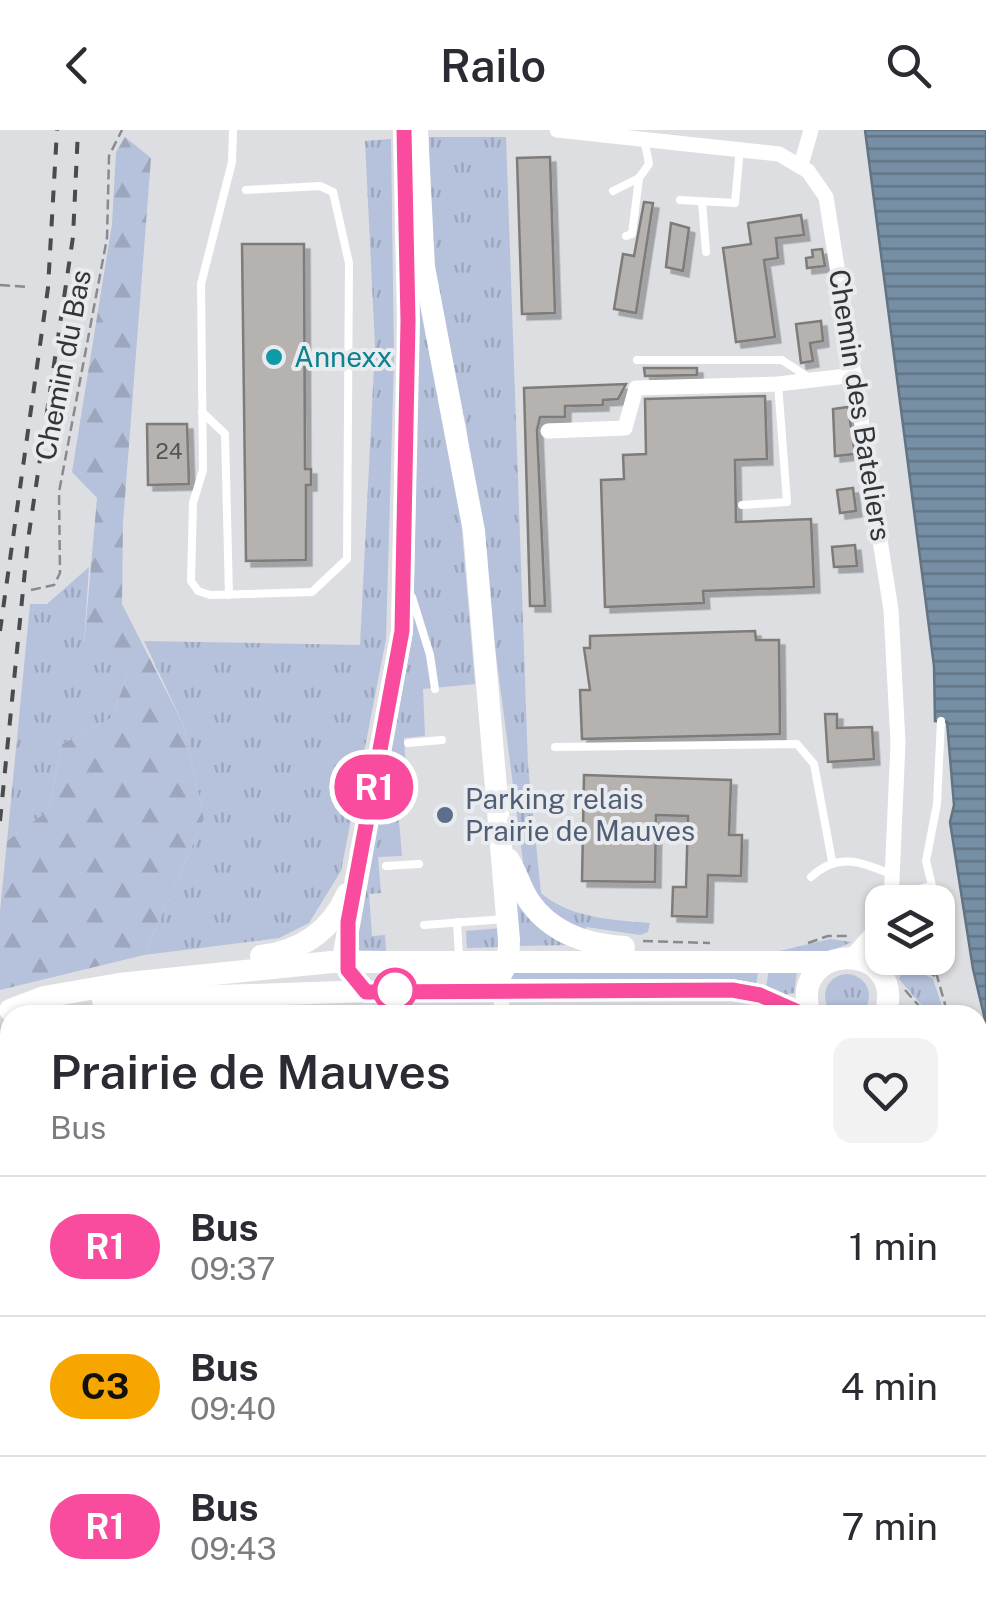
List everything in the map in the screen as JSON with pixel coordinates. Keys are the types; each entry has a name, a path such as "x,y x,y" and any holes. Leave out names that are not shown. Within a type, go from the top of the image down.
{"main road":[{"path":"380,997 412,983 487,982 500,978 508,961 504,852 474,531 424,267 411,155 404,130"},
{"path":"345,962 357,867 396,677 406,558 411,155 417,130"},
{"path":"504,852 528,900 550,922 584,943 654,949 670,959"},
{"path":"118,984 154,968 269,955 306,943 339,911 357,867"},
{"path":"808,1005 809,983 849,954"},
{"path":"22,1005 44,997 118,984 345,962 849,954 865,963"},
{"path":"345,962 380,997"},
{"path":"277,1004 292,965"},
{"path":"880,975 892,999"},
{"path":"51,1005 90,1000 277,1004 502,990 732,990 784,1005"}],"street":[{"path":"558,130 613,132 740,148 779,154 801,165 811,130"},
{"name":"Chemin des Bateliers","path":"801,165 826,197 891,610 898,744 894,885"},
{"path":"548,432 625,428 636,388 778,384 855,375"},
{"path":"849,954 865,938"},
{"path":"502,990 502,1005"}],"lane":[{"path":"233,130 232,162 201,284 203,470 193,503 191,581 198,591 210,596 312,592 347,559 349,263 340,239 338,203 333,192 320,186 246,190"},
{"path":"613,191 639,178 649,164 644,138"},
{"path":"680,200 731,205 737,200 740,148"},
{"path":"626,236 632,234 639,178"},
{"path":"702,202 706,252"},
{"path":"637,360 782,360 815,381"},
{"path":"742,505 787,502 778,384"},
{"path":"202,412 225,434 229,595"},
{"path":"406,558 435,689"},
{"path":"930,885 926,860 937,804 941,721"},
{"path":"408,743 442,740"},
{"path":"555,746 797,744 814,764 832,861"},
{"path":"810,876 832,861 849,860 895,876"},
{"path":"386,866 419,864"},
{"path":"424,924 508,918"},
{"path":"457,922 459,961"}],"path":[{"name":"Chemin du Bas","path":"31,590 54,585 60,573 59,492 100,287 107,238 108,156 122,130"},
{"path":"0,284 29,288"},
{"path":"801,945 841,934 849,954"},
{"path":"634,940 718,943"},
{"path":"936,976 945,1005"},
{"path":"380,997 437,1005"}],"green space":[{"path":"125,137 151,158 123,523 122,604 183,724 204,819 144,955 0,990 0,911 7,841 49,810 62,744 111,718 129,672 84,644 97,498 72,472 112,224 116,152"},
{"path":"429,137 506,137 528,765 541,893 578,913 650,923 648,932 640,935 586,927 583,933 547,911 524,869 466,426 428,240"},
{"path":"391,139 394,359 386,639 341,871 309,923 279,938 144,955 204,819 183,724 144,641 360,645 375,347 365,141"},
{"path":"420,294 458,485 475,684 423,689 425,736 404,738 406,772 395,775 402,856 378,857 381,893 369,894 372,936 385,935 386,951 353,950 409,651"},
{"path":"89,567 84,643 129,672 111,718 62,744 49,810 7,841 30,604 47,604"},
{"path":"515,889 576,945 517,946"},
{"path":"502,928 502,947 467,948 466,931"},
{"path":"830,939 852,942 831,951 771,953"},
{"path":"759,966 756,986 502,984 514,968"},
{"path":"769,967 797,972 794,993 783,995 766,989"},
{"path":"838,975 856,975 868,987 868,1005 826,1005 826,987"},
{"path":"901,975 925,975 933,979 942,1005 921,1005 899,979"}],"shaded area":[{"path":"865,130 986,130 986,1005 982,1005 973,969 950,822 954,805 947,722 935,721 934,666"}],"building":[{"path":"550,157 555,313 522,314 517,158"},
{"path":"644,202 653,203 636,313 614,309 623,254 634,256"},
{"path":"801,215 804,235 776,238 778,258 764,260 775,337 736,342 723,248 751,244 748,223"},
{"path":"671,223 689,228 683,271 666,267"},
{"name":"Annexx","path":"242,244 304,244 305,469 311,469 311,485 306,485 306,560 246,561"},
{"path":"822,249 825,266 807,268 806,258 813,257 812,250"},
{"path":"821,321 823,341 810,343 813,361 801,363 796,324"},
{"path":"644,368 697,368 697,375 645,376"},
{"path":"626,384 618,399 603,400 603,405 565,406 565,417 540,417 537,430 545,606 530,606 524,388"},
{"path":"765,396 767,459 735,460 736,522 811,519 814,587 703,591 704,603 605,607 601,480 624,479 623,455 646,454 645,399"},
{"path":"848,407 855,454 835,456 833,409"},
{"path":"147,424 187,424 189,484 148,485"},
{"path":"853,488 856,511 840,513 837,490"},
{"path":"855,545 857,566 834,567 832,547"},
{"path":"755,631 756,640 779,640 780,734 582,739 580,690 590,690 584,648 590,648 590,636"},
{"path":"825,714 837,714 837,728 872,727 874,759 828,762"},
{"path":"584,775 731,780 729,835 742,835 741,876 708,875 707,917 672,916 673,887 686,887 688,816 656,815 655,882 582,881"}],"railway":[{"path":"0,631 48,288 57,130"},
{"path":"0,821 28,540 73,237 78,130"}],"bus line":[{"name":"R1","path":"404,130 408,321 402,631 348,922 344,953 348,970 366,992 583,987 732,990 786,1005"}],"place":[{"name":"Annexx","path":"274,357"},
{"name":"Parking relais Prairie de Mauves","path":"445,815"}]}
